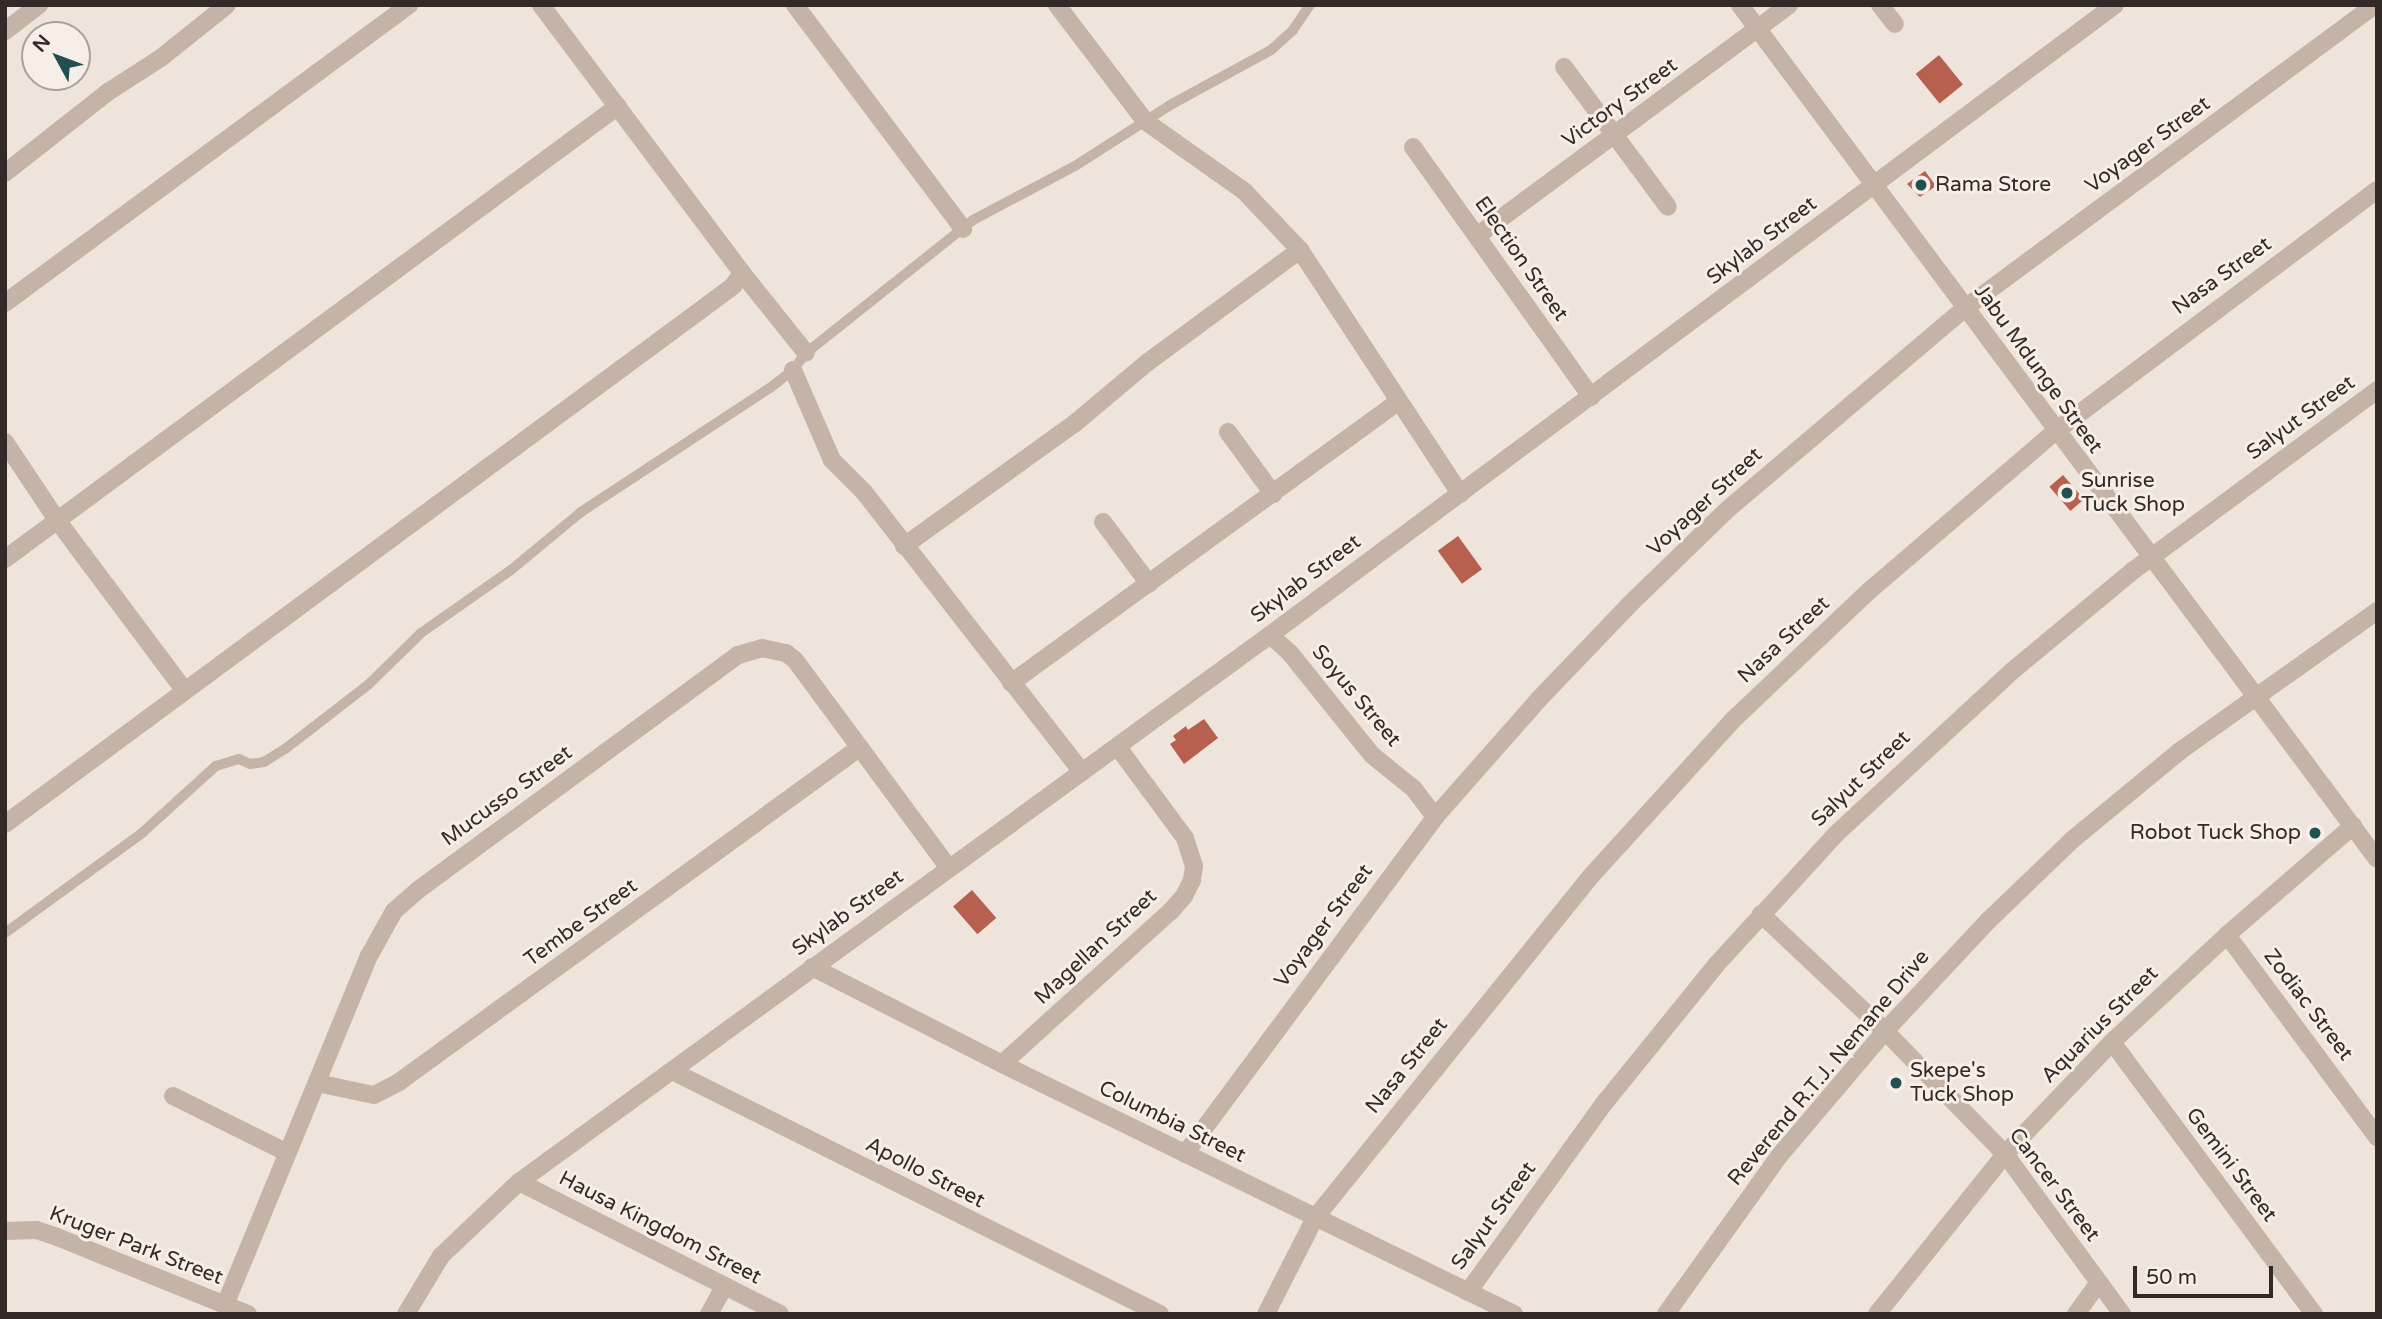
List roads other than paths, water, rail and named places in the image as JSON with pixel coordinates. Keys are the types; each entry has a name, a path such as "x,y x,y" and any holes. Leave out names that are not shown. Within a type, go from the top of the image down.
{"street":[{"path":"5,31 39,5"},
{"path":"5,173 108,92 162,57 227,5"},
{"path":"5,303 409,5"},
{"path":"541,5 742,273 806,353"},
{"path":"795,5 963,229"},
{"path":"1057,5 1145,121 1244,191 1300,250 1460,494"},
{"name":"Jabu Mdunge Street","path":"1740,5 2377,859"},
{"name":"Victory Street","path":"1477,236 1788,5"},
{"path":"1880,5 1895,24"},
{"name":"Skylab Street","path":"406,1314 441,1256 519,1182 947,867 1270,635 2115,5"},
{"name":"Voyager Street","path":"1185,1154 1435,817 1572,664 1699,538 1845,408 1965,308 2375,5"},
{"path":"1564,67 1668,207"},
{"path":"5,559 618,106"},
{"name":"Election Street","path":"1413,147 1591,397"},
{"name":"Nasa Street","path":"1266,1314 1315,1218 1591,876 1726,727 1869,591 2056,431 2377,190"},
{"path":"904,546 1074,425 1149,362 1300,250"},
{"path":"5,824 733,286 742,273"},
{"path":"793,370 832,460 864,492 1082,772"},
{"name":"Salyut Street","path":"1468,1292 1606,1101 1716,964 1836,834 1936,738 2021,663 2151,557 2377,390"},
{"path":"1012,683 1398,402"},
{"path":"1228,432 1273,494"},
{"path":"5,442 57,520 184,690"},
{"path":"1103,522 1149,584"},
{"name":"Reverend R.T.J. Nemane Drive","path":"1666,1314 1780,1155 1885,1031 1989,920 2072,840 2180,751 2377,611"},
{"name":"Soyus Street","path":"1270,635 1290,653 1372,755 1414,789 1435,817"},
{"name":"Mucusso Street","path":"225,1305 369,956 387,922 403,901 738,655 762,648 786,653 795,660 947,867"},
{"name":"Magellan Street","path":"1002,1064 1171,911 1192,880 1194,866 1185,838 1117,746"},
{"name":"Tembe Street","path":"317,1083 374,1095 399,1082 859,748"},
{"name":"Aquarius Street","path":"1877,1314 2005,1154 2112,1042 2227,935 2353,826"},
{"name":"Cancer Street","path":"1761,914 1885,1031 2005,1154 2122,1314"},
{"name":"Zodiac Street","path":"2227,935 2377,1137"},
{"name":"Columbia Street","path":"812,967 1002,1064 1514,1314"},
{"name":"Gemini Street","path":"2112,1042 2314,1314"},
{"name":"Apollo Street","path":"671,1071 1160,1314"},
{"path":"173,1096 286,1152"},
{"name":"Hausa Kingdom Street","path":"519,1182 780,1314"},
{"name":"Kruger Park Street","path":"5,1231 36,1230 57,1237 248,1314"},
{"path":"2076,1314 2099,1282"},
{"path":"709,1314 724,1287"}],"lane":[{"path":"5,933 142,833 216,766 239,759 250,764 264,762 285,749 369,684 421,633 503,576 570,520 649,464 717,424 793,370 806,353 990,209 1075,166 1145,121 1271,50 1293,30 1310,5"}],"place":[{"name":"Rama Store","path":"1921,185"},
{"name":"Sunrise Tuck Shop","path":"2067,493"},
{"name":"Robot Tuck Shop","path":"2315,833"},
{"name":"Skepe's Tuck Shop","path":"1896,1083"}]}
